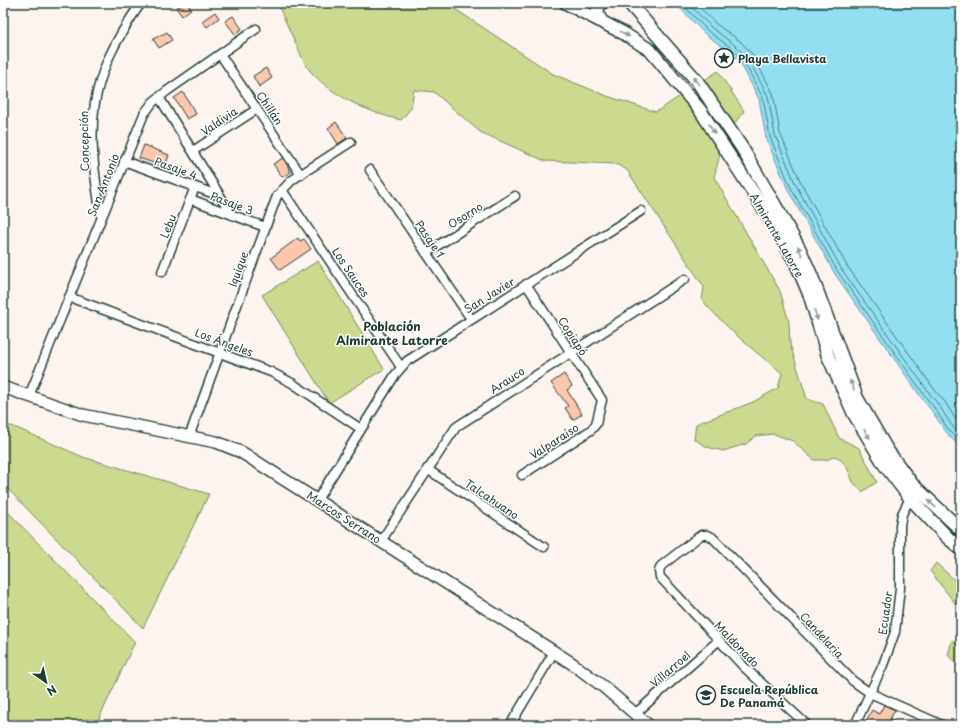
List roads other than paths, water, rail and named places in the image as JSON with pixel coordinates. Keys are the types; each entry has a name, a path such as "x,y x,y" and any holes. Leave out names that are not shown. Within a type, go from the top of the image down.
{"main road":[{"path":"601,3 598,6 597,12 601,21"},
{"name":"Almirante Latorre","path":"629,3 697,81 742,148 800,250 812,277 857,398 887,450 912,484 961,530"},
{"name":"Almirante Latorre","path":"573,4 636,40 650,50 704,116 796,263 810,296 828,356 844,396 884,464 910,498 948,538 961,549"}],"street":[{"name":"Concepción","path":"101,217 95,173 92,131 95,95 102,72 114,46 142,3"},
{"name":"San Antonio","path":"29,396 144,114 159,97 256,29"},
{"name":"Chillán","path":"220,54 301,174"},
{"path":"159,97 232,215"},
{"name":"Valdivia","path":"192,151 257,109"},
{"name":"Iquique","path":"189,437 274,203 282,190 301,174 351,142"},
{"name":"Pasaje 4","path":"124,162 220,196"},
{"name":"Pasaje 1","path":"370,170 471,319"},
{"name":"Lebu","path":"162,272 195,187"},
{"name":"Los Sauces","path":"282,190 401,368"},
{"name":"Osorno","path":"426,253 515,196"},
{"name":"Pasaje 3","path":"190,199 265,227"},
{"name":"San Javier","path":"317,500 401,368 414,356 641,211"},
{"name":"Arauco","path":"381,541 456,427 684,279"},
{"name":"Copiapó","path":"526,284 602,400"},
{"name":"Los Ángeles","path":"69,297 278,375 362,429"},
{"name":"Marcos Serrano","path":"3,387 82,415 225,445 241,452 589,675 636,713 648,725"},
{"name":"Valparaíso","path":"522,475 591,430 596,424 602,400"},
{"name":"Talcahuano","path":"428,469 544,547"},
{"name":"Ecuador","path":"855,725 883,665 895,632 900,588 900,525 902,514 910,498"},
{"name":"Candelaria","path":"705,534 712,537 844,674 870,693 942,725"},
{"name":"Maldonado","path":"705,534 664,563 659,571 662,580 718,641 771,693 807,725"},
{"name":"Villarroel","path":"636,713 718,641"},
{"path":"510,725 554,652"}],"water":[{"path":"675,3 961,3 961,446 946,432 835,274 788,190 766,138 759,99 740,62 730,52 706,35"}],"place":[{"name":"Playa Bellavista","path":"724,58"},
{"name":"Escuela República De Panamá","path":"706,695"}],"district":[{"name":"Población Almirante Latorre","path":"392,333"}]}
